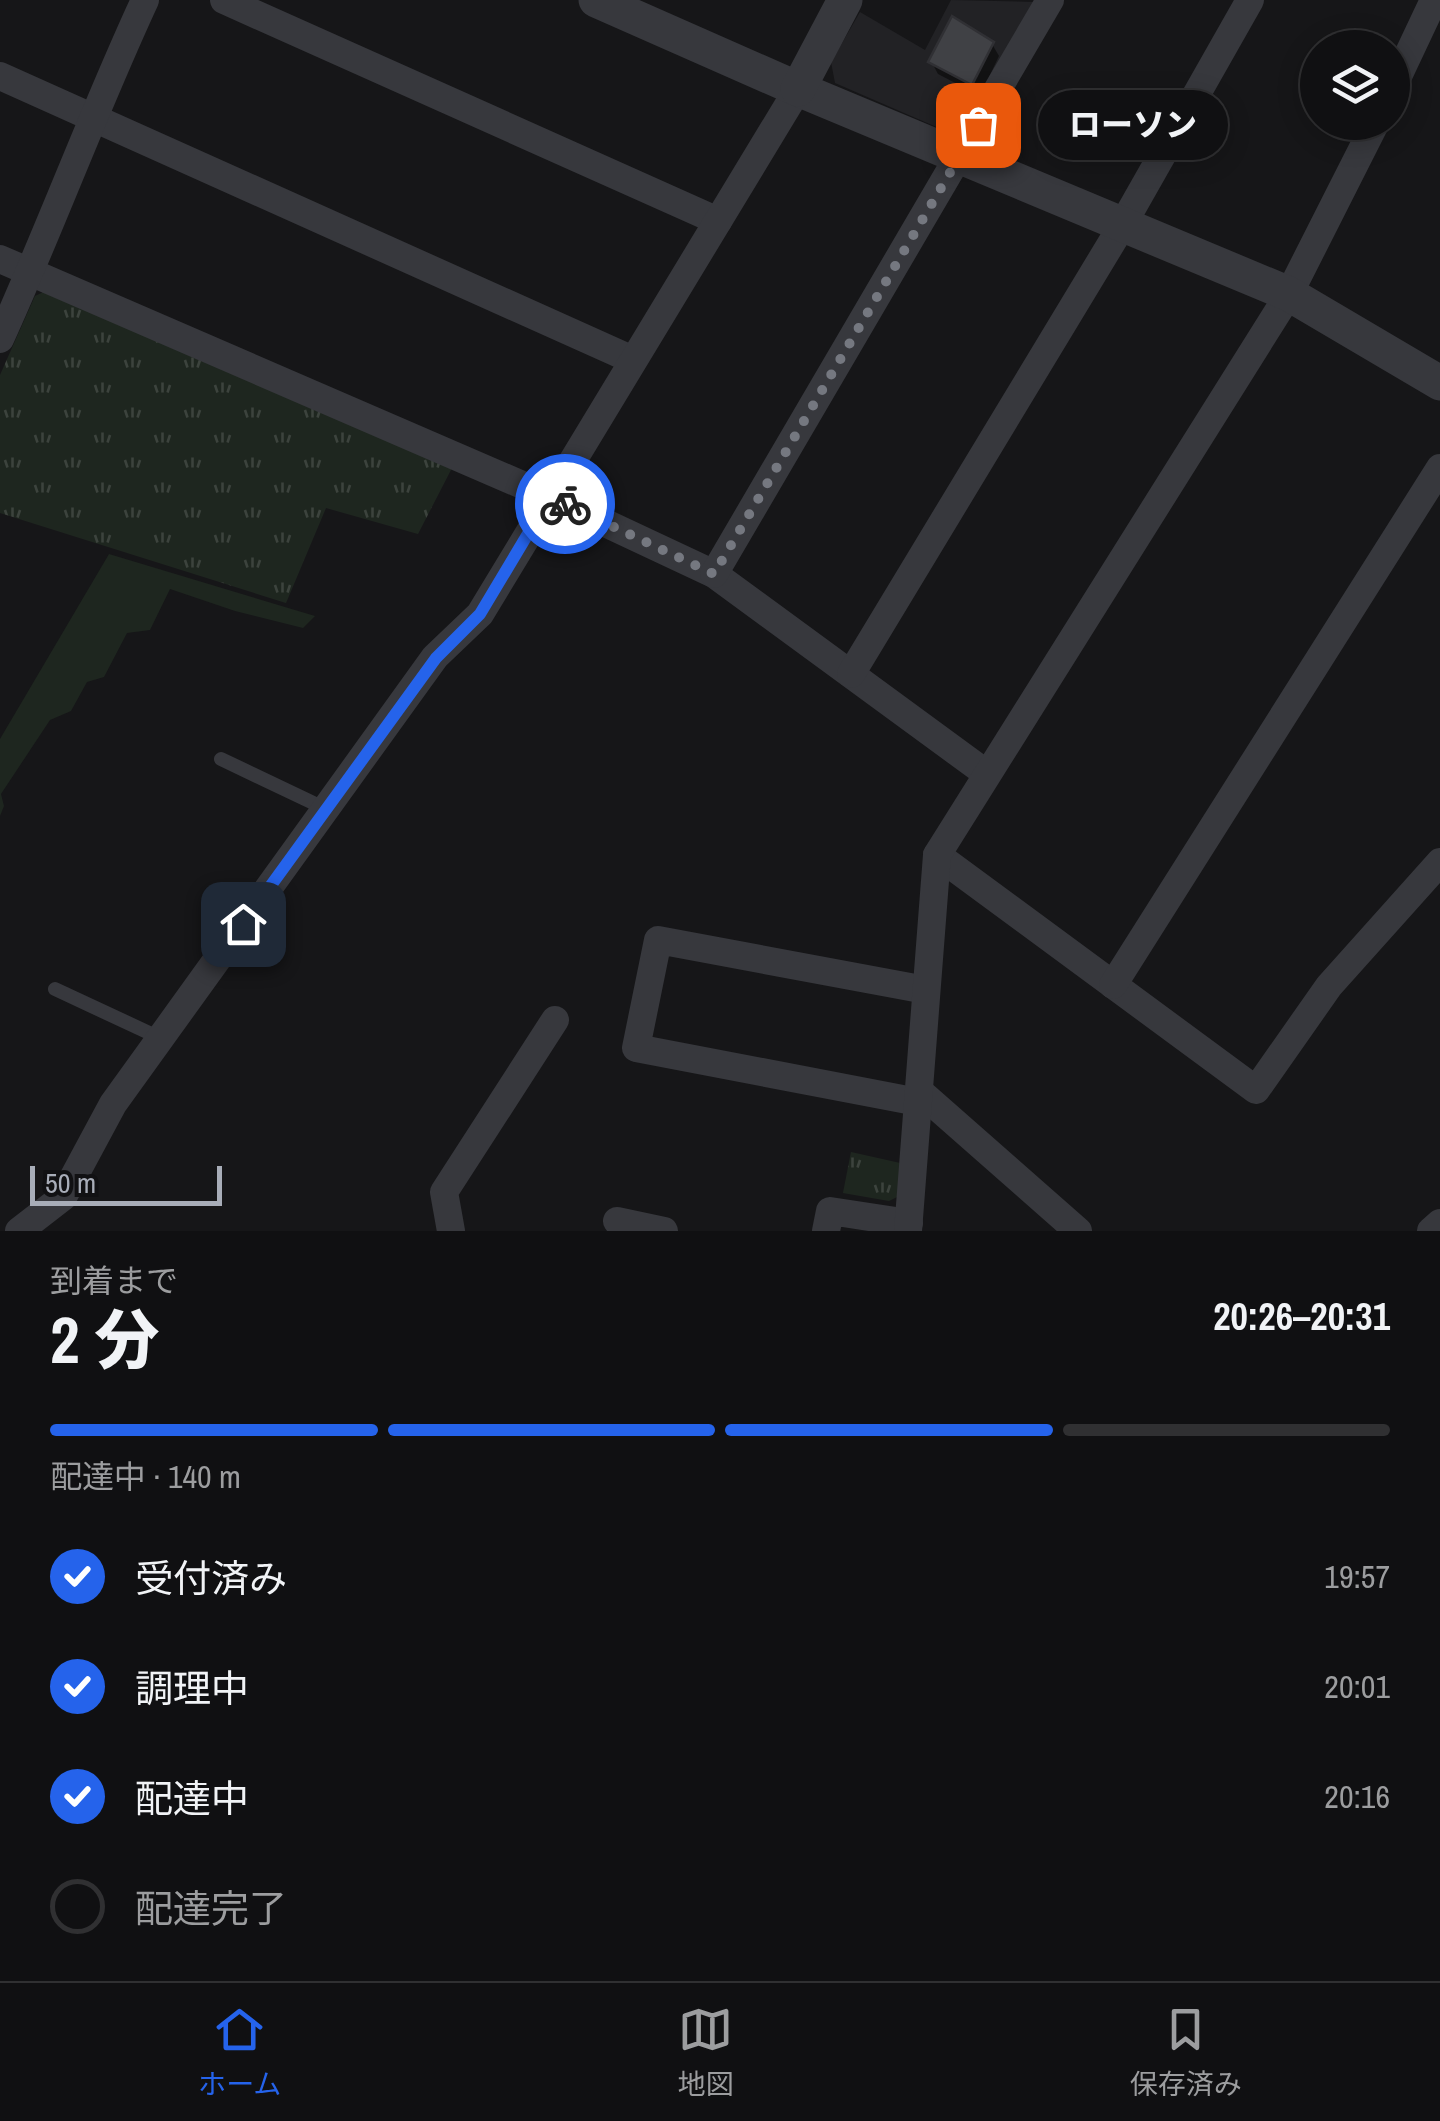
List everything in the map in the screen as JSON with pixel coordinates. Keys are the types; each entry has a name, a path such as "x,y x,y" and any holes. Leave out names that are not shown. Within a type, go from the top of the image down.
{"street":[{"path":"0,338 91,117 145,0"},
{"path":"224,0 718,221"},
{"path":"596,0 798,89 1289,294 1440,383"},
{"path":"16,1229 63,1197 113,1104 160,1038 436,658 480,614 798,89 845,0"},
{"path":"714,574 1050,0"},
{"path":"851,674 1123,224 1250,0"},
{"path":"1410,67 1430,41 1434,0"},
{"path":"0,76 634,360"},
{"path":"826,1231 830,1211 908,1227 937,855 1289,294 1367,140"},
{"path":"0,259 550,497 714,574 987,774"},
{"path":"1114,985 1440,468"},
{"path":"937,855 1256,1090 1329,986 1440,862"},
{"path":"926,990 658,940 636,1048 918,1096 1078,1231"},
{"path":"451,1231 444,1192 555,1020"},
{"path":"617,1222 664,1231"},
{"path":"1432,1231 1440,1223"}],"lane":[{"path":"221,760 326,808"},
{"path":"55,989 160,1038"}],"shaded area":[{"path":"951,0 1035,2 966,125 948,132 835,83 831,62 860,12 925,50"}],"green space":[{"path":"50,289 453,466 418,534 326,508 286,603 0,513 0,375 35,296"},
{"path":"109,554 315,616 303,628 170,589 150,630 127,633 104,677 87,682 71,711 50,720 1,794 4,806 0,816 0,739"},
{"path":"851,1152 909,1165 907,1192 889,1201 843,1193"}],"building":[{"path":"952,16 994,42 972,85 928,62"}],"way so far":[{"path":"565,504 714,574 978,125"}],"place":[{"name":"ローソン","path":"978,125"}],"route":[{"path":"243,924 436,658 480,614 550,497 565,504"}]}
